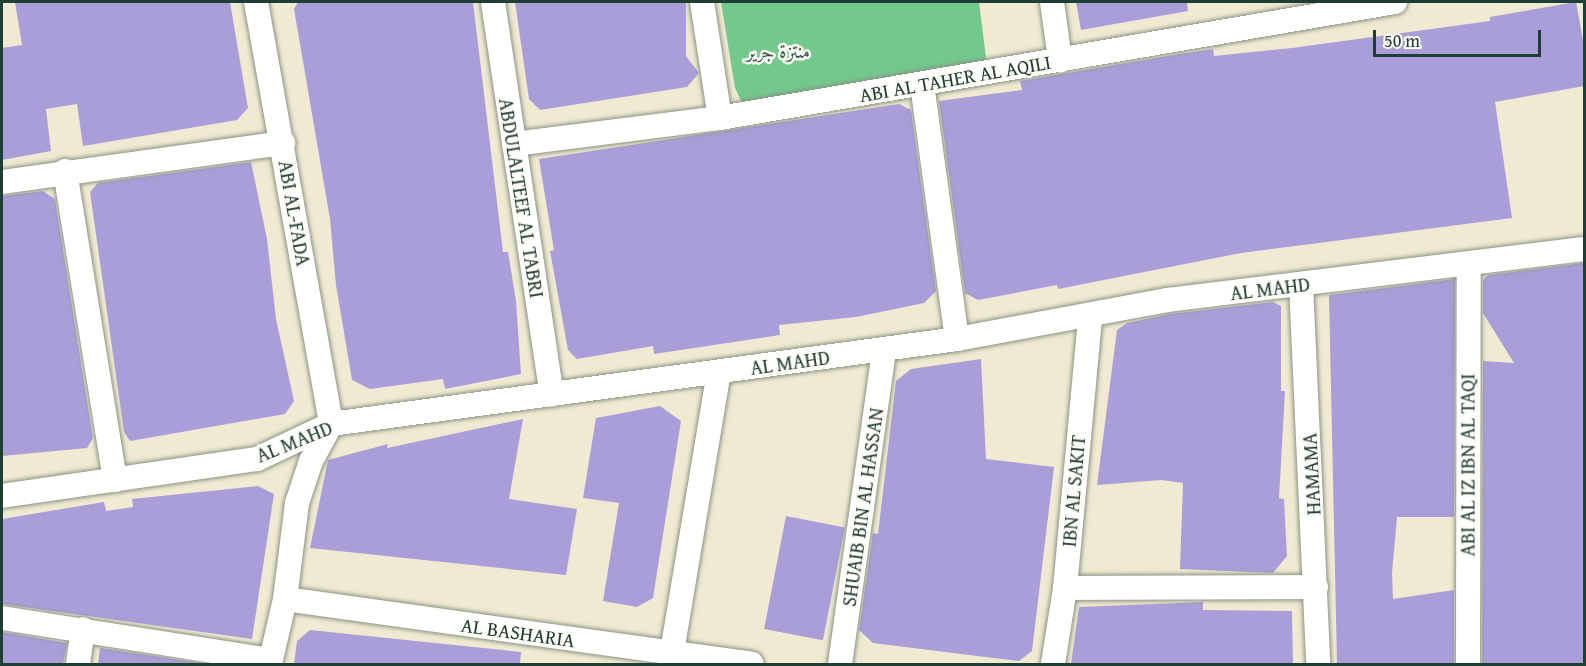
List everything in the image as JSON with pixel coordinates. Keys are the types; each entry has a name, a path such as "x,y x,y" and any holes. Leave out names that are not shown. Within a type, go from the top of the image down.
{"street":[{"name":"ABI AL-FADA","path":"256,2 283,143 331,424"},
{"name":"ABDULALTEEF AL TABRI","path":"493,2 552,394"},
{"path":"702,2 720,118"},
{"path":"1052,2 1060,60"},
{"name":"ABI AL TAHER AL AQILI","path":"514,144 720,118 1060,60 1278,11 1395,2"},
{"path":"922,84 957,339"},
{"path":"2,182 65,171 283,143"},
{"path":"65,171 115,480"},
{"name":"AL MAHD","path":"2,496 257,459 331,424 884,350 1090,318 1168,300 1469,265 1584,249"},
{"name":"ABI AL IZ IBN AL TAQI","path":"1468,664 1469,265"},
{"name":"HAMAMA","path":"1301,284 1318,664"},
{"name":"IBN AL SAKIT","path":"1053,664 1065,588 1090,318"},
{"name":"SHUAIB BIN AL HASSAN","path":"840,664 884,350"},
{"path":"671,659 719,372"},
{"path":"2,618 83,629 271,662 285,599 297,503 311,461 331,424"},
{"path":"1065,588 1316,587"},
{"name":"AL BASHARIA","path":"285,599 671,659 750,664"},
{"path":"78,664 83,629"}],"green space":[{"name":"منتزة جرير","path":"721,2 979,2 987,66 743,105 735,88"}],"building":[{"path":"15,2 230,2 248,108 237,120 83,146 77,104 46,109 51,151 2,160 2,48 22,45"},
{"path":"298,2 473,2 503,252 508,252 516,301 521,374 445,389 443,379 370,389 352,380 336,285 330,219 294,9"},
{"path":"515,2 686,2 686,56 699,73 687,87 540,110 529,99"},
{"path":"1076,2 1187,2 1188,11 1081,30"},
{"path":"1576,2 1584,46 1584,86 1495,102 1512,218 1241,253 1058,289 1057,285 978,300 965,293 939,101 1022,90 1020,81 1173,55 1213,49 1214,56 1292,48 1490,21 1490,17"},
{"path":"899,104 911,110 936,291 924,303 856,317 779,325 780,335 654,354 653,346 577,359 568,350 550,251 554,250 539,159"},
{"path":"251,162 267,239 276,319 294,401 285,414 130,441 124,432 90,192 98,183"},
{"path":"43,191 55,199 93,438 87,448 2,456 2,196"},
{"path":"1584,263 1584,664 1482,664 1483,361 1514,363 1483,313 1483,280 1488,275"},
{"path":"1455,279 1454,517 1397,517 1392,573 1393,599 1454,590 1454,664 1337,664 1329,295"},
{"path":"1273,302 1281,306 1281,391 1285,391 1279,498 1284,499 1287,556 1273,573 1180,569 1183,483 1162,480 1097,485 1117,330 1127,323 1170,314"},
{"path":"981,359 986,459 1054,467 1032,651 1019,661 873,643 859,630 873,533 878,534 896,381 911,369"},
{"path":"660,406 681,421 653,598 637,607 603,601 619,503 583,498 596,418"},
{"path":"523,419 509,499 577,509 566,575 310,548 328,460 388,444 387,448"},
{"path":"258,486 274,494 252,639 2,604 2,519 104,502 106,511 133,507 132,499"},
{"path":"786,516 845,527 823,640 764,629"},
{"path":"1203,602 1203,610 1292,611 1293,664 1071,664 1079,607"},
{"path":"310,630 521,652 520,664 294,664 297,641"},
{"path":"2,632 67,643 63,664 2,664"},
{"path":"100,648 207,664 98,664"}]}
